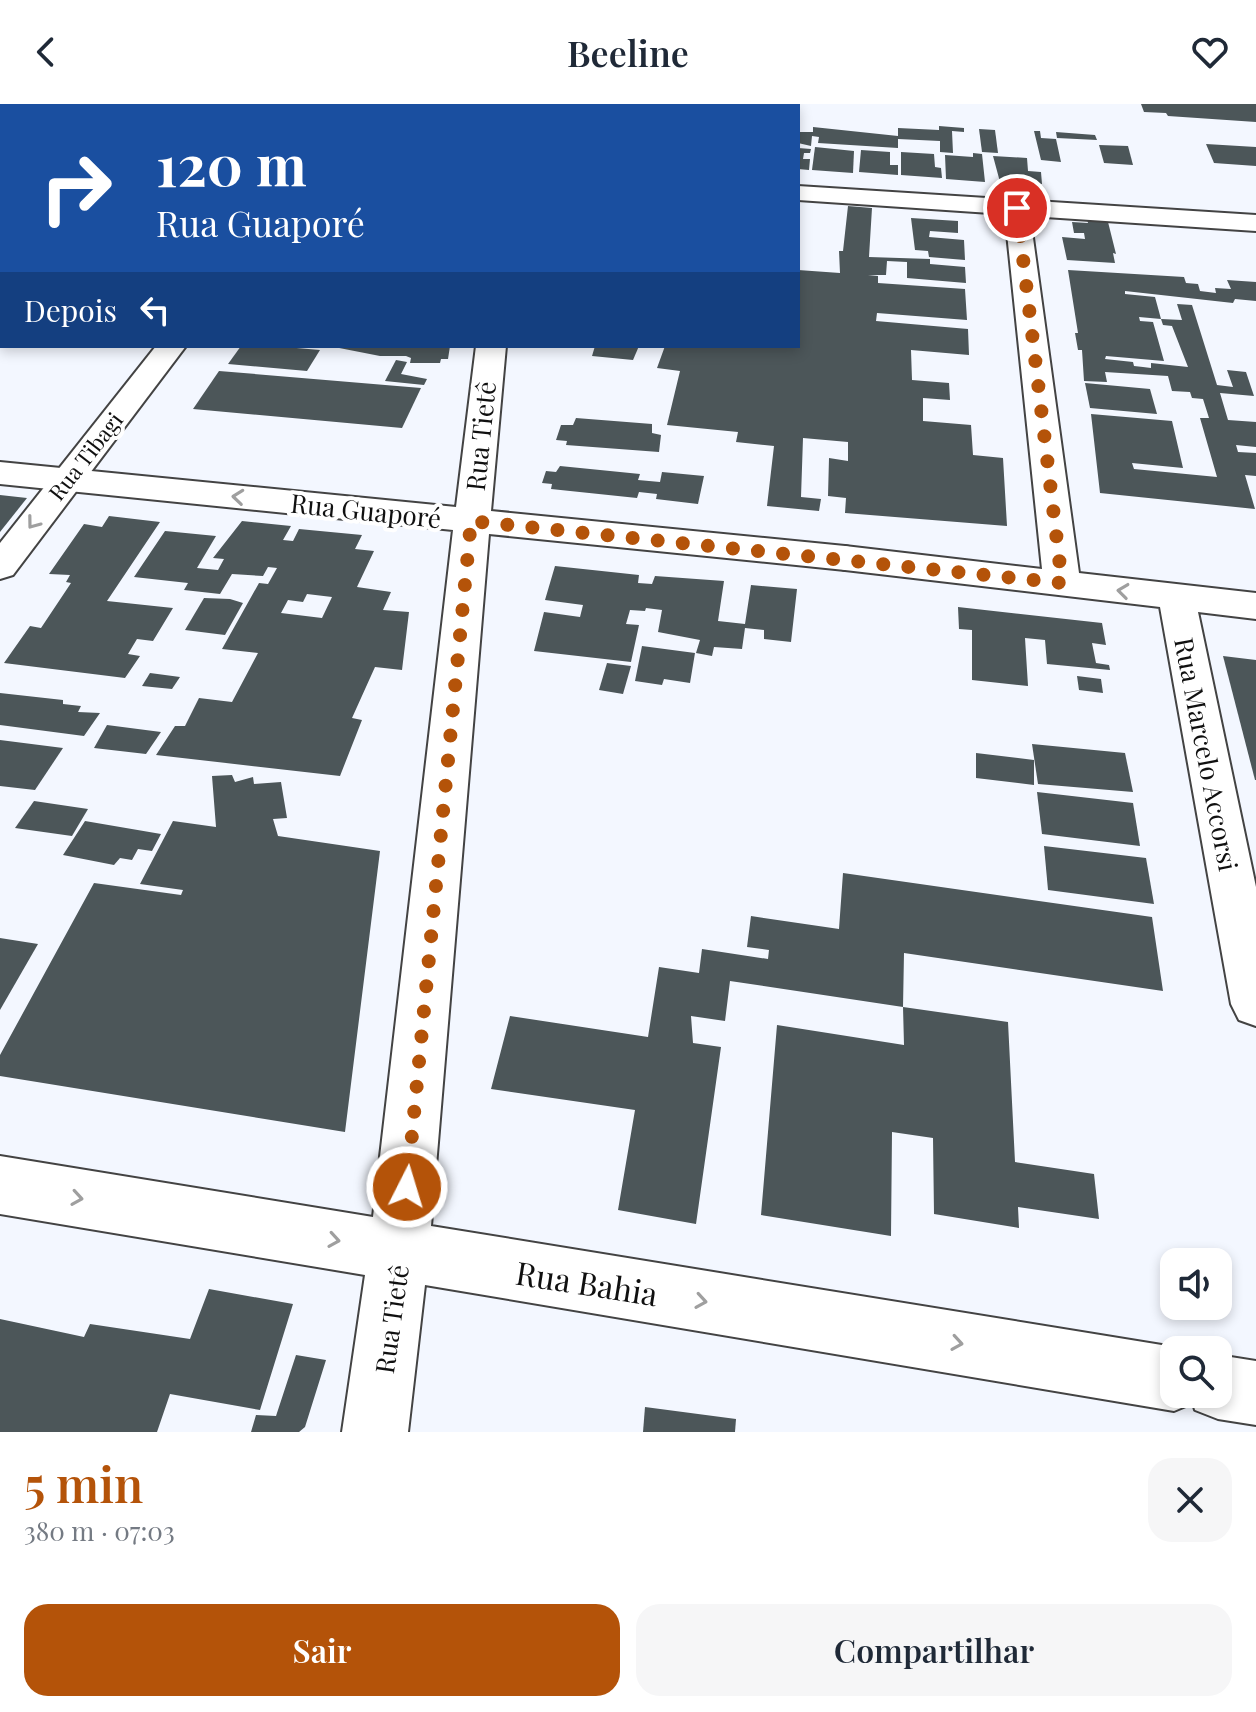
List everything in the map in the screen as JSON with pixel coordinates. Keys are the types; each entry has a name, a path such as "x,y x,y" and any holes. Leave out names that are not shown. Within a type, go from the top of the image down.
{"street":[{"path":"800,193 1256,223"},
{"path":"1017,208 1062,583"},
{"name":"Rua Tibagi","path":"0,567 169,348"},
{"name":"Rua Tietê","path":"375,1432 401,1251 471,521 491,348"},
{"name":"Rua Guaporé","path":"0,473 845,558 1256,606"},
{"name":"Rua Marcelo Accorsi","path":"1177,598 1256,1004"},
{"name":"Rua Bahia","path":"0,1185 1160,1377"},
{"path":"1232,1389 1256,1393"}],"building":[{"path":"1141,104 1256,104 1256,122 1168,116 1166,113 1144,112"},
{"path":"939,126 964,128 964,132 952,131 953,153 940,152 940,141 898,139 898,148 818,143 819,137 812,136 811,146 800,143 800,132 813,132 813,127 898,136 898,128 939,130"},
{"path":"979,129 995,130 998,153 982,152"},
{"path":"1034,131 1040,131 1041,138 1056,139 1061,162 1041,160"},
{"path":"1056,132 1095,135 1097,140 1057,138"},
{"path":"1206,144 1256,147 1256,166 1214,163"},
{"path":"1099,145 1128,146 1133,165 1104,163"},
{"path":"815,147 854,151 853,173 812,170"},
{"path":"800,148 811,149 810,153 804,153 803,159 810,159 809,170 800,169"},
{"path":"861,150 890,152 890,165 898,165 898,175 859,172"},
{"path":"901,152 934,154 935,167 941,168 942,178 901,175"},
{"path":"973,153 982,154 985,182 946,179 945,155 973,157"},
{"path":"993,156 1027,158 1028,171 1041,172 1042,184 1000,182"},
{"path":"848,206 872,208 869,257 930,259 930,264 965,267 966,283 907,278 907,262 887,261 886,275 868,275 878,276 878,283 965,289 967,320 877,313 876,321 968,329 969,355 911,350 912,380 949,383 950,400 923,398 923,421 971,425 973,455 1003,458 1007,526 845,513 846,498 828,496 829,458 848,461 848,442 803,438 801,497 821,499 819,511 767,506 774,446 736,442 738,432 667,425 680,371 657,368 664,348 800,348 800,270 840,273 839,251 843,251"},
{"path":"1086,216 1107,218 1116,254 1113,253 1115,263 1067,260 1062,237 1085,239 1084,233 1074,233 1072,222 1088,223"},
{"path":"911,218 958,221 958,233 930,231 929,237 964,240 965,260 929,257 928,251 915,250"},
{"path":"1068,270 1184,277 1186,283 1198,284 1200,291 1216,293 1215,288 1231,289 1227,280 1256,282 1256,301 1235,299 1233,303 1125,291 1125,294 1155,297 1161,319 1182,320 1177,304 1192,305 1217,385 1233,387 1227,370 1246,372 1254,396 1220,393 1228,420 1256,422 1256,447 1236,445 1238,452 1256,453 1256,476 1245,475 1255,509 1100,493 1091,414 1172,421 1183,468 1132,463 1134,469 1217,477 1200,418 1209,418 1203,399 1192,398 1190,392 1172,391 1168,376 1105,372 1107,382 1084,381 1082,350 1078,350 1075,333 1078,333","holes":["1139,317 1161,319 1163,325 1172,326 1188,367 1151,363 1151,368 1134,366 1133,362 1105,359 1106,356 1164,361 1153,322 1140,321"]},
{"path":"240,348 320,350 307,371 228,364"},
{"path":"339,348 450,348 448,359 441,359 440,363 410,363 411,358 406,356 380,356"},
{"path":"594,348 638,348 633,360 592,356"},
{"path":"396,360 407,362 401,374 427,379 424,385 385,381"},
{"path":"219,371 421,388 402,428 193,409"},
{"path":"1085,383 1150,389 1157,414 1090,408"},
{"path":"576,418 652,424 652,433 661,435 659,452 566,445 567,441 556,440 561,425 573,425"},
{"path":"560,466 640,474 638,480 660,482 662,472 704,476 698,504 656,499 657,494 639,492 637,498 551,489 552,484 542,483 546,471 556,472"},
{"path":"0,495 27,498 0,532"},
{"path":"109,516 160,522 107,601 173,608 153,641 137,639 128,654 140,656 125,678 4,663 30,626 41,628 71,583 66,582 70,575 49,574 84,524 102,527"},
{"path":"242,521 291,526 283,540 293,541 299,529 362,535 355,549 374,551 357,587 391,592 383,610 409,612 402,670 375,667 352,718 362,720 340,776 156,755 175,726 185,726 199,698 232,702 258,653 222,649 259,583 268,584 277,568 268,567 263,576 232,574 220,594 184,590 188,583 134,577 165,531 216,536 197,568 218,570 224,559 213,558","holes":["307,594 332,597 322,618 281,613 288,600 303,602"]},
{"path":"555,566 639,575 638,583 652,584 655,576 724,581 718,621 745,624 751,585 797,589 791,642 764,639 764,630 745,628 742,649 714,647 712,656 696,653 700,640 658,632 662,610 646,608 645,611 630,610 626,624 639,625 631,662 534,651 544,612 580,617 583,605 545,600"},
{"path":"204,598 243,603 225,635 185,630"},
{"path":"958,607 1102,623 1106,645 1092,643 1096,663 1109,665 1110,670 1047,664 1045,640 1025,638 1028,686 972,680 972,630 959,629"},
{"path":"642,646 695,653 690,683 664,679 662,685 635,681"},
{"path":"1223,656 1256,660 1256,780 1255,780"},
{"path":"607,663 631,666 623,694 599,690"},
{"path":"150,673 180,677 172,689 142,686"},
{"path":"1077,676 1101,679 1103,693 1079,690"},
{"path":"0,693 63,700 63,704 81,706 78,712 100,713 84,736 0,725"},
{"path":"107,725 161,732 146,754 94,748"},
{"path":"0,740 63,748 35,790 0,786"},
{"path":"1032,744 1125,753 1133,792 1038,784"},
{"path":"976,753 1034,760 1034,785 976,778"},
{"path":"232,775 235,782 253,777 254,784 281,782 287,818 273,819 278,836 380,851 345,1132 0,1076 0,1055 94,883 181,895 183,890 140,884 173,821 216,827 212,776"},
{"path":"1037,792 1133,803 1140,846 1042,834"},
{"path":"34,801 88,809 72,836 15,828"},
{"path":"85,821 161,834 152,851 138,849 132,860 120,858 114,865 63,855"},
{"path":"1044,846 1146,858 1154,904 1048,890"},
{"path":"843,873 1152,917 1163,991 904,953 903,1007 730,981 725,1021 691,1016 693,1043 721,1047 696,1224 618,1210 635,1110 491,1089 510,1016 648,1037 659,967 699,973 702,949 768,959 769,950 747,947 751,916 839,929"},
{"path":"0,938 38,944 0,1010"},
{"path":"903,1007 1008,1022 1015,1162 1094,1174 1099,1219 1018,1207 1019,1228 934,1214 933,1138 892,1132 891,1236 761,1215 777,1025 904,1045"},
{"path":"209,1289 293,1304 260,1410 170,1394 157,1432 0,1432 0,1319 84,1337 90,1324 190,1339"},
{"path":"296,1355 326,1360 305,1427 299,1432 251,1432 256,1415 276,1416"},
{"path":"645,1407 736,1419 735,1432 643,1432"}],"route":[{"path":"407,1187 471,521 1062,583 1017,208"}]}
